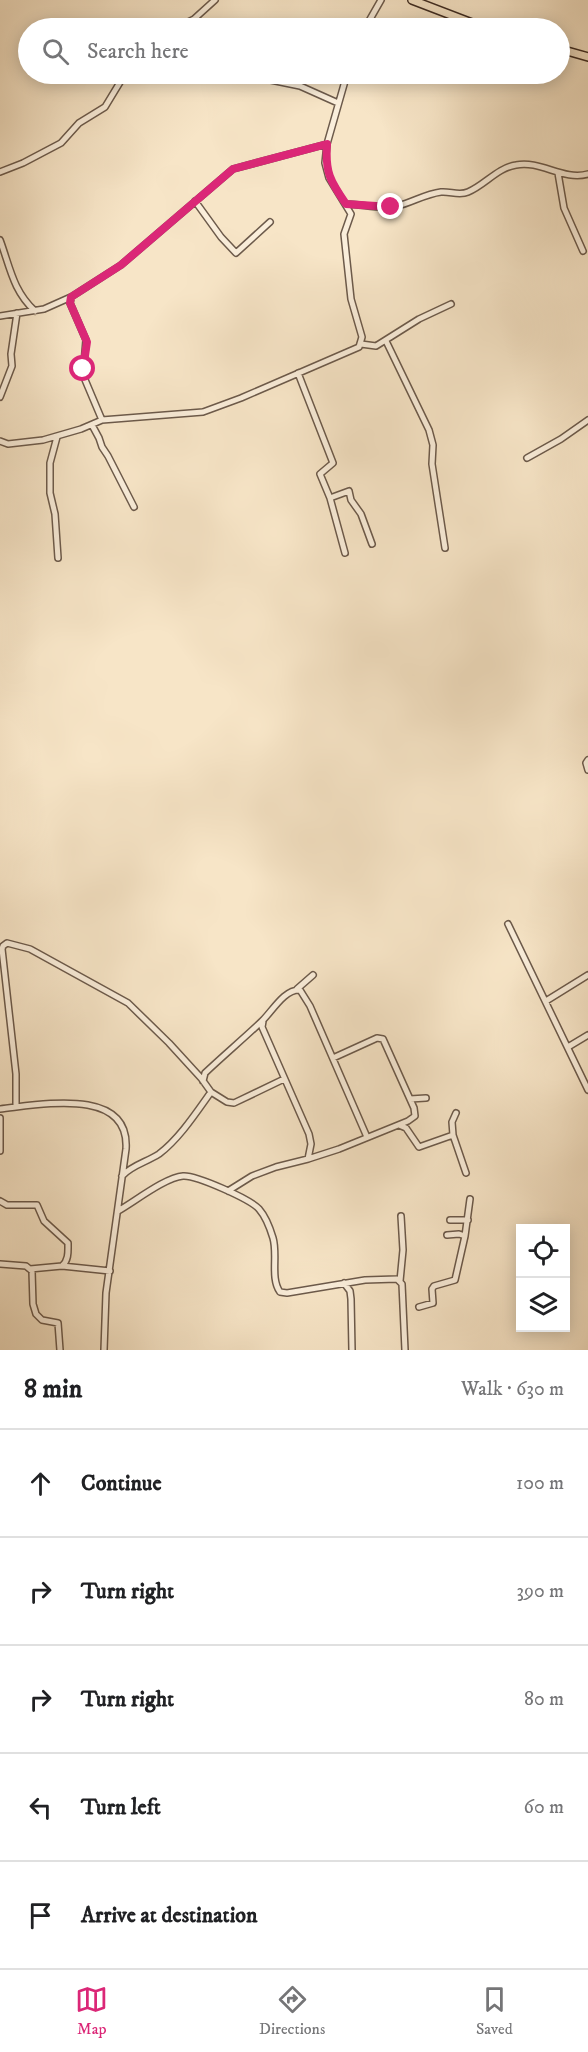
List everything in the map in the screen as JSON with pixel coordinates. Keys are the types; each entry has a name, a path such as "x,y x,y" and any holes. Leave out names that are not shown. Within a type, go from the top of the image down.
{"main road":[{"path":"412,0 458,18"},
{"path":"570,52 588,57"}],"street":[{"path":"195,18 215,0"},
{"path":"371,18 381,0"},
{"path":"0,172 61,143 79,123 105,107 119,84"},
{"path":"290,84 338,103"},
{"path":"0,441 8,444 57,437 102,420 203,412 351,351 361,344 362,337 350,290 344,233 351,214 334,187 325,163 327,144 344,84"},
{"path":"0,316 34,311 56,305 71,297 121,265 233,169 327,144"},
{"path":"346,204 391,207 439,192 463,194 500,171 517,164 532,165 558,173 579,176 588,174"},
{"path":"558,173 564,208 584,251"},
{"path":"195,201 236,252 270,222"},
{"path":"0,240 13,282 24,302 34,311"},
{"path":"71,297 70,303 87,342 83,375 102,420"},
{"path":"361,344 373,347 419,319 451,304"},
{"path":"0,397 12,366 17,313"},
{"path":"386,341 429,430 433,446 432,464 445,548"},
{"path":"298,373 333,463 320,474 330,498 345,553"},
{"path":"527,458 561,439 588,420"},
{"path":"92,425 134,507"},
{"path":"57,437 50,463 50,493 55,514 58,558"},
{"path":"330,498 349,490 351,500 360,514 372,544"},
{"path":"588,760 586,763 588,770"},
{"path":"508,924 588,1090"},
{"path":"16,1107 16,1074 2,949 7,943 30,949 128,1004 169,1043 211,1092 227,1102 234,1103 284,1079"},
{"path":"203,1081 205,1073 313,975"},
{"path":"546,1001 588,975"},
{"path":"297,989 304,994 367,1137"},
{"path":"263,1021 262,1027 309,1134 311,1144 308,1159"},
{"path":"568,1047 588,1035"},
{"path":"228,1191 252,1176 308,1159 399,1125 415,1116 414,1108 381,1038 333,1058"},
{"path":"122,1176 129,1169 159,1153 189,1121 211,1092"},
{"path":"410,1099 426,1098"},
{"path":"0,1109 80,1103 114,1115 123,1125 126,1134 106,1293 104,1350"},
{"path":"456,1113 452,1122 453,1135 466,1173"},
{"path":"0,1118 0,1151"},
{"path":"399,1125 406,1128 419,1147 453,1135"},
{"path":"118,1211 150,1191 181,1176 193,1177 228,1191 252,1203 260,1210 267,1221 276,1246 276,1284 280,1292 287,1293 344,1283 397,1279 400,1281"},
{"path":"419,1307 433,1303 432,1289 434,1286 448,1284 455,1280 468,1220 470,1199"},
{"path":"0,1201 7,1205 37,1205 44,1221 68,1243 68,1254 62,1266"},
{"path":"400,1216 403,1250 400,1281 405,1350"},
{"path":"450,1220 468,1220"},
{"path":"447,1235 465,1236"},
{"path":"0,1264 26,1266 30,1269 33,1275 34,1311 42,1320 58,1323 60,1350"},
{"path":"30,1269 62,1266 110,1271"},
{"path":"344,1283 350,1291 351,1299 352,1350"}],"route":[{"path":"83,369 87,342 70,303 71,297 121,265 233,169 327,144 325,163 334,187 346,204 391,207"}]}
